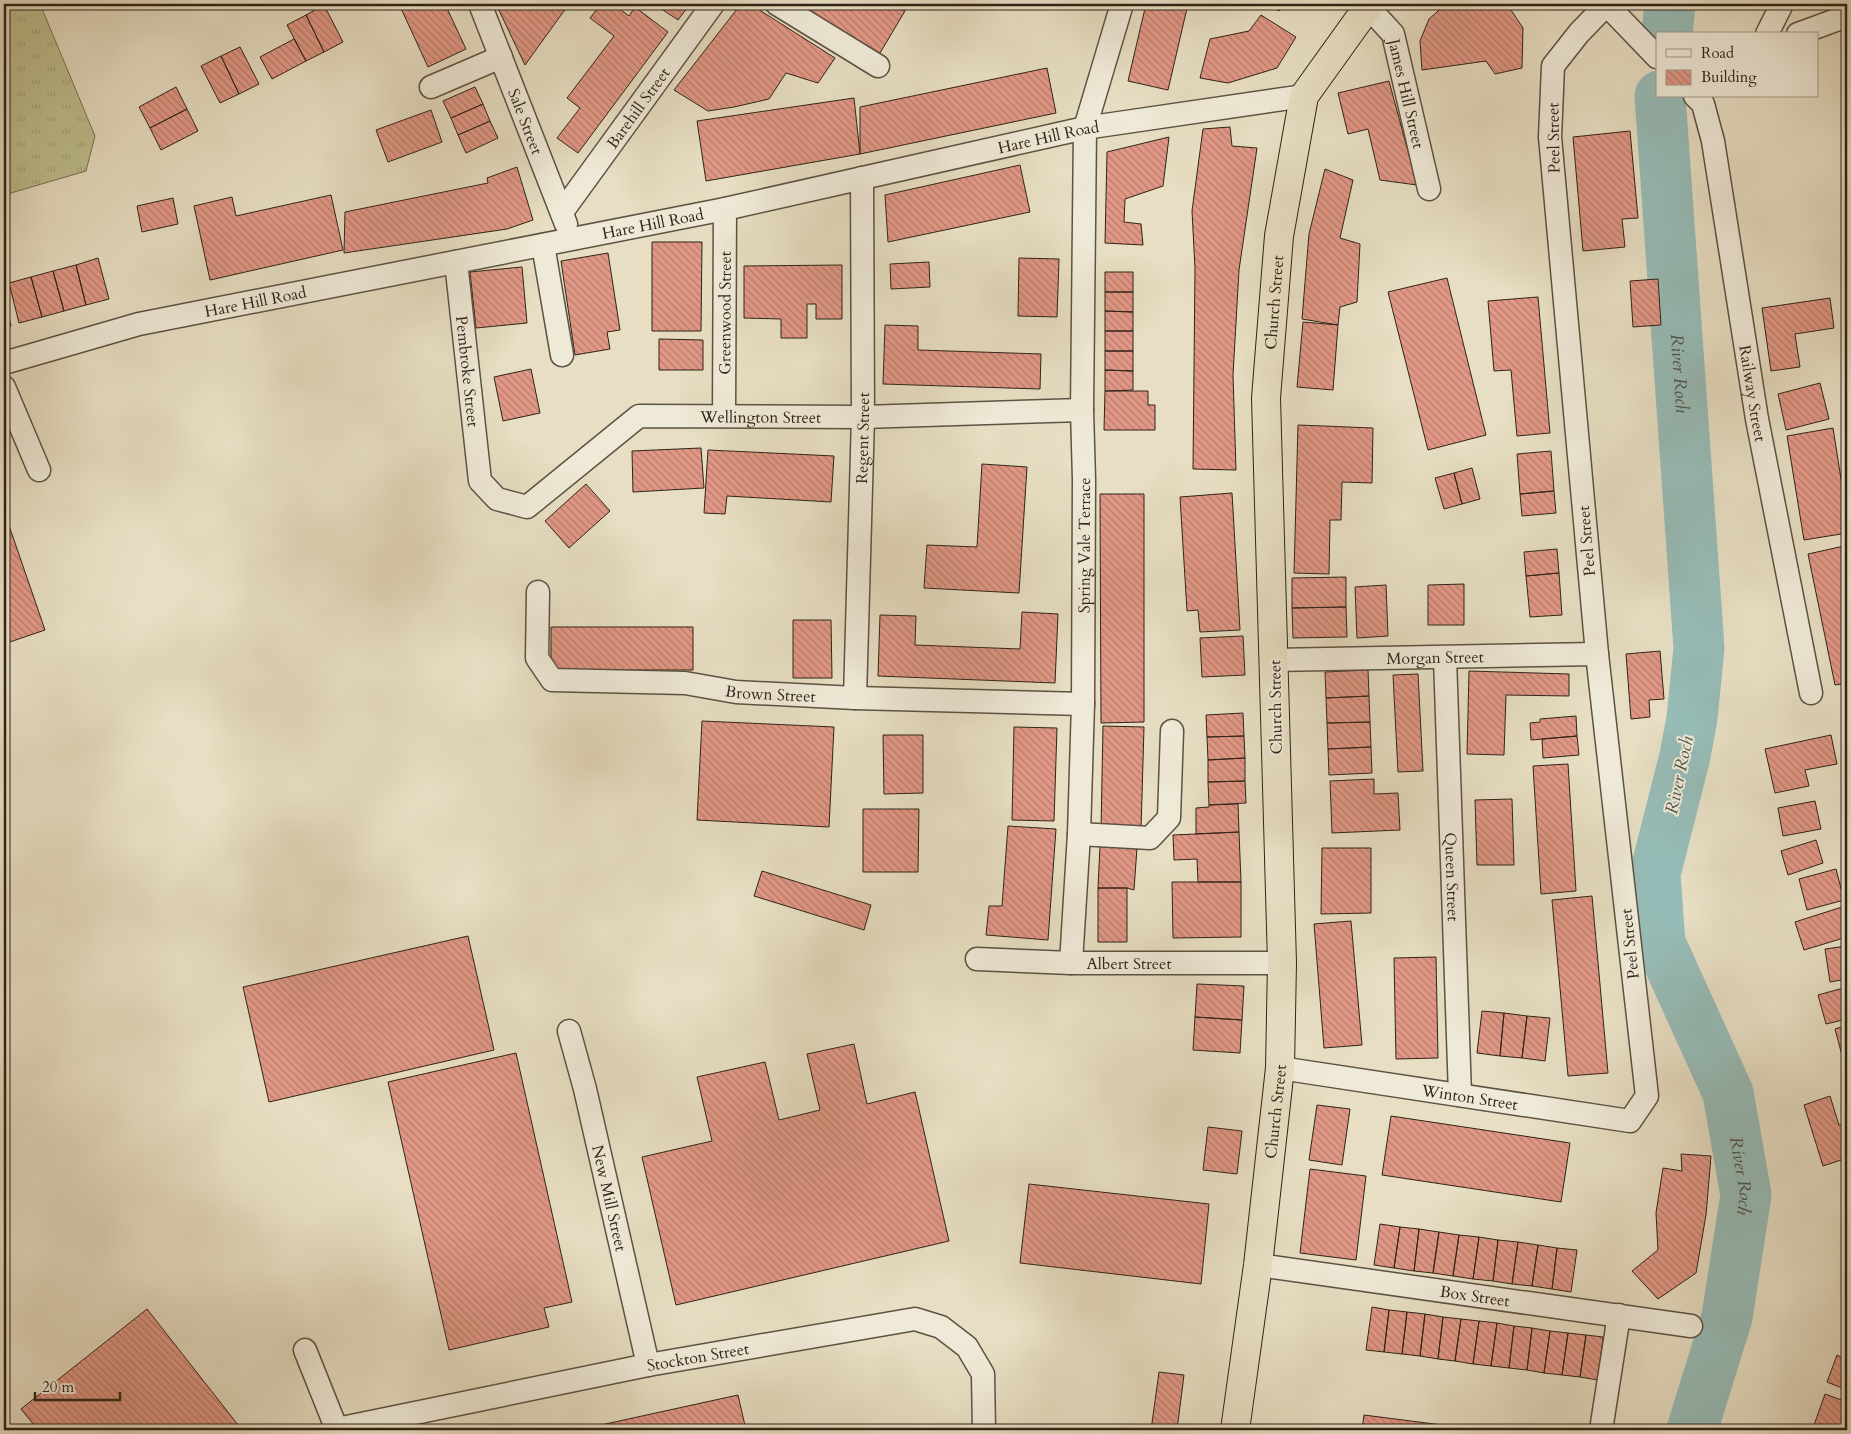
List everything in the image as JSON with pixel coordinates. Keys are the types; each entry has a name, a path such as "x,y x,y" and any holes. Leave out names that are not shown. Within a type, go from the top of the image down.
{"highway":[{"name":"Church Street","path":"1235,1430 1258,1265 1280,1068 1282,963 1266,398 1279,236 1304,96 1369,5"}],"street":[{"name":"Sale Street","path":"480,4 562,212 571,240"},
{"name":"Barehill Street","path":"562,212 713,4"},
{"path":"776,4 878,66"},
{"name":"Spring Vale Terrace","path":"1071,962 1079,834 1083,704 1084,480 1082,410 1085,128 1122,4"},
{"path":"1606,4 1656,56"},
{"name":"Peel Street","path":"1606,4 1579,33 1553,66 1550,137 1596,654 1647,1096"},
{"path":"1769,32 1782,4"},
{"name":"James Hill Street","path":"1369,5 1393,34 1429,188"},
{"path":"1803,32 1847,16"},
{"path":"431,87 501,57"},
{"name":"Hare Hill Road","path":"4,363 140,324 725,209 1085,128 1304,96"},
{"name":"Railway Street","path":"1699,100 1713,141 1757,419 1811,693"},
{"name":"Regent Street","path":"855,698 863,417 862,178"},
{"name":"Greenwood Street","path":"724,415 725,209"},
{"path":"543,245 562,355"},
{"name":"Pembroke Street","path":"456,262 480,481"},
{"path":"4,387 39,470"},
{"name":"Wellington Street","path":"480,481 497,498 527,506 639,416 863,417 1082,410"},
{"name":"Brown Street","path":"538,592 536,658 552,680 685,684 736,692 855,698 1083,704"},
{"name":"Morgan Street","path":"1274,660 1596,654"},
{"name":"Queen Street","path":"1445,658 1460,1095"},
{"path":"1079,834 1150,838 1169,818 1172,731"},
{"name":"Albert Street","path":"977,958 1071,962 1282,963"},
{"name":"New Mill Street","path":"569,1031 587,1099 648,1366"},
{"name":"Winton Street","path":"1280,1068 1630,1121 1647,1096"},
{"name":"Box Street","path":"1258,1265 1619,1314 1691,1326"},
{"path":"1601,1430 1619,1314"},
{"name":"Stockton Street","path":"337,1430 648,1366 915,1319 942,1327 967,1347 983,1374 984,1430"},
{"path":"305,1350 337,1430"}],"green space":[{"path":"4,4 40,4 95,136 86,171 4,195"}],"building":[{"path":"399,4 445,4 466,49 428,67"},
{"path":"496,4 569,4 525,65"},
{"path":"601,4 613,4 629,16 635,7 668,32 578,153 557,138 580,108 567,98 614,36 590,18"},
{"path":"654,4 690,4 678,20"},
{"path":"741,4 750,4 835,58 818,83 786,73 769,99 708,111 674,90"},
{"path":"793,4 892,4 905,11 880,53"},
{"path":"1146,4 1188,4 1168,90 1128,81"},
{"path":"1266,4 1283,4 1279,11"},
{"path":"1446,4 1507,4 1523,28 1522,68 1495,74 1486,61 1422,70 1420,41 1429,19"},
{"path":"324,5 343,42 324,52 306,15"},
{"path":"306,15 324,52 306,61 287,25"},
{"path":"1261,15 1296,37 1277,68 1228,83 1200,78 1210,39 1249,31"},
{"path":"294,39 306,61 272,79 260,57"},
{"path":"240,47 259,84 239,94 221,56"},
{"path":"221,56 239,94 220,103 201,66"},
{"path":"1047,68 1056,113 860,154 860,107"},
{"path":"1389,81 1417,185 1380,180 1368,129 1348,134 1338,93"},
{"path":"176,87 187,109 150,128 139,107"},
{"path":"475,87 483,104 451,118 443,101"},
{"path":"854,98 860,154 706,181 697,121"},
{"path":"483,104 490,121 458,135 451,118"},
{"path":"187,109 198,131 161,150 150,128"},
{"path":"431,110 442,142 388,162 376,130"},
{"path":"490,121 498,138 466,153 458,135"},
{"path":"1230,127 1232,146 1257,148 1239,270 1233,375 1236,470 1193,469 1195,268 1192,211 1203,129"},
{"path":"1630,131 1638,218 1622,219 1625,247 1583,251 1573,137"},
{"path":"1169,137 1163,186 1125,199 1124,222 1141,224 1143,245 1105,243 1107,152"},
{"path":"1020,165 1030,212 888,242 885,195"},
{"path":"517,167 533,220 507,229 344,253 345,212 488,183 487,178"},
{"path":"1325,169 1353,180 1340,238 1360,244 1357,302 1340,307 1338,325 1302,319 1309,234"},
{"path":"331,195 343,250 210,280 194,206 232,197 236,216"},
{"path":"173,198 178,224 142,232 137,206"},
{"path":"652,242 702,242 701,331 652,331"},
{"path":"608,253 620,330 607,332 610,349 575,355 561,261"},
{"path":"98,258 109,299 86,305 76,265"},
{"path":"1019,258 1059,259 1057,317 1018,316"},
{"path":"929,262 930,287 891,289 890,264"},
{"path":"76,265 86,305 64,311 53,271"},
{"path":"842,265 842,319 816,319 816,304 807,304 807,338 781,338 781,319 744,318 744,266"},
{"path":"522,267 527,323 476,328 470,272"},
{"path":"53,271 64,311 42,317 31,277"},
{"path":"1105,272 1133,272 1133,292 1105,292"},
{"path":"31,277 42,317 19,323 9,283"},
{"path":"1447,278 1486,435 1428,450 1388,292"},
{"path":"1658,279 1661,325 1633,327 1630,281"},
{"path":"1105,292 1133,292 1133,312 1105,311"},
{"path":"1538,297 1550,433 1517,436 1511,370 1494,371 1488,301"},
{"path":"4,298 11,326 4,328"},
{"path":"1830,298 1834,328 1795,334 1800,367 1771,371 1762,308"},
{"path":"1105,311 1133,312 1133,331 1105,331"},
{"path":"1303,322 1338,325 1333,390 1297,387"},
{"path":"885,325 918,326 918,350 1041,354 1040,389 883,384"},
{"path":"1105,331 1133,331 1133,351 1105,351"},
{"path":"659,339 703,340 703,370 659,370"},
{"path":"1105,351 1133,351 1133,371 1105,370"},
{"path":"531,369 540,413 503,421 494,377"},
{"path":"1105,370 1133,371 1133,390 1105,391"},
{"path":"1820,383 1829,419 1786,430 1778,394"},
{"path":"1105,391 1148,391 1148,405 1155,405 1155,430 1104,430"},
{"path":"1298,425 1373,428 1372,483 1342,482 1341,520 1330,520 1329,574 1294,573"},
{"path":"1833,428 1847,517 1847,533 1804,540 1787,436"},
{"path":"701,448 704,488 633,492 632,451"},
{"path":"708,450 834,456 831,502 727,496 725,514 704,513"},
{"path":"1551,451 1554,491 1520,494 1517,454"},
{"path":"982,464 1027,467 1019,593 924,588 927,545 977,547"},
{"path":"1472,468 1480,499 1462,504 1454,473"},
{"path":"1454,473 1462,504 1444,509 1435,478"},
{"path":"586,484 610,511 569,548 545,521"},
{"path":"1554,491 1556,513 1522,516 1520,494"},
{"path":"1232,493 1240,630 1200,632 1198,610 1187,611 1180,497"},
{"path":"1100,494 1144,494 1144,722 1101,723"},
{"path":"4,511 45,630 4,644"},
{"path":"1844,546 1847,562 1847,683 1835,685 1808,554"},
{"path":"1557,549 1559,573 1526,576 1524,552"},
{"path":"1559,573 1562,615 1530,617 1526,576"},
{"path":"1346,577 1346,607 1292,608 1292,578"},
{"path":"1464,584 1464,625 1428,625 1428,585"},
{"path":"1386,585 1388,636 1357,638 1355,587"},
{"path":"1346,607 1347,637 1293,638 1292,608"},
{"path":"1022,612 1058,614 1055,683 878,676 880,615 916,616 915,645 1020,649"},
{"path":"793,620 831,620 832,678 793,678"},
{"path":"551,627 693,627 693,670 551,670"},
{"path":"1243,636 1245,675 1202,677 1200,638"},
{"path":"1660,651 1664,699 1649,700 1650,717 1631,719 1626,654"},
{"path":"1368,670 1369,696 1326,698 1325,672"},
{"path":"1469,671 1569,674 1569,696 1506,695 1504,755 1467,754"},
{"path":"1418,674 1423,771 1398,772 1393,675"},
{"path":"1369,696 1370,722 1327,723 1326,698"},
{"path":"1243,713 1244,736 1207,737 1206,715"},
{"path":"1576,716 1577,736 1531,740 1530,723 1540,722 1540,719"},
{"path":"702,721 834,727 829,827 697,820"},
{"path":"1370,722 1371,747 1328,749 1327,723"},
{"path":"1103,726 1144,727 1141,830 1101,830"},
{"path":"1014,727 1057,728 1054,821 1012,820"},
{"path":"883,735 923,735 923,793 884,794"},
{"path":"1831,735 1837,764 1805,770 1809,786 1775,793 1765,749"},
{"path":"1244,736 1245,758 1208,760 1207,737"},
{"path":"1577,736 1579,755 1543,758 1542,739"},
{"path":"1371,747 1372,773 1329,775 1328,749"},
{"path":"1245,758 1245,781 1208,782 1208,760"},
{"path":"1568,764 1576,891 1541,894 1533,766"},
{"path":"1374,779 1374,794 1398,793 1400,830 1332,833 1330,781"},
{"path":"1245,781 1246,803 1209,805 1208,782"},
{"path":"1512,799 1514,865 1477,865 1475,800"},
{"path":"1815,801 1821,829 1783,836 1778,808"},
{"path":"1238,804 1239,832 1196,834 1196,808 1209,807 1209,805"},
{"path":"863,809 919,809 918,872 863,872"},
{"path":"1008,826 1056,829 1048,940 986,935 989,906 1002,906"},
{"path":"1239,832 1241,882 1198,882 1197,859 1174,860 1173,835"},
{"path":"1816,840 1823,863 1788,875 1781,851"},
{"path":"1100,846 1137,848 1134,890 1127,888 1098,888"},
{"path":"1322,848 1371,848 1371,913 1321,914"},
{"path":"1836,869 1844,900 1807,910 1799,879"},
{"path":"762,871 871,905 864,930 754,896"},
{"path":"1172,882 1241,882 1241,937 1173,938"},
{"path":"1098,888 1127,888 1127,942 1098,942"},
{"path":"1592,896 1608,1073 1568,1076 1552,900"},
{"path":"1842,907 1847,926 1847,937 1804,950 1795,922"},
{"path":"1351,921 1362,1045 1324,1048 1314,924"},
{"path":"468,936 494,1050 269,1102 243,987"},
{"path":"1847,946 1847,979 1830,982 1825,949"},
{"path":"1436,957 1438,1058 1396,1059 1394,958"},
{"path":"1197,984 1244,986 1242,1020 1195,1017"},
{"path":"1847,987 1847,1019 1826,1024 1818,995"},
{"path":"1482,1011 1504,1013 1500,1056 1477,1053"},
{"path":"1504,1013 1527,1016 1522,1058 1500,1056"},
{"path":"1527,1016 1550,1018 1545,1061 1522,1058"},
{"path":"1195,1017 1242,1020 1240,1053 1193,1050"},
{"path":"1847,1025 1847,1062 1844,1063 1835,1029"},
{"path":"854,1044 867,1104 915,1092 949,1241 676,1305 642,1157 712,1141 697,1077 765,1062 779,1120 820,1110 807,1054"},
{"path":"516,1053 572,1302 544,1308 549,1327 449,1350 388,1082"},
{"path":"1830,1096 1839,1125 1847,1123 1847,1158 1823,1166 1804,1105"},
{"path":"1317,1105 1350,1109 1342,1165 1309,1160"},
{"path":"1391,1116 1570,1143 1561,1202 1382,1175"},
{"path":"1208,1127 1242,1131 1237,1174 1203,1170"},
{"path":"1681,1154 1711,1156 1706,1215 1696,1273 1658,1299 1632,1271 1658,1250 1656,1213 1663,1168 1682,1171"},
{"path":"1310,1169 1366,1176 1356,1260 1300,1253"},
{"path":"1029,1184 1209,1204 1201,1284 1020,1263"},
{"path":"1380,1224 1400,1227 1394,1268 1374,1265"},
{"path":"1400,1227 1419,1229 1414,1271 1394,1268"},
{"path":"1419,1229 1439,1232 1433,1273 1414,1271"},
{"path":"1439,1232 1459,1235 1453,1276 1433,1273"},
{"path":"1459,1235 1479,1237 1473,1279 1453,1276"},
{"path":"1479,1237 1498,1240 1493,1281 1473,1279"},
{"path":"1498,1240 1518,1242 1512,1284 1493,1281"},
{"path":"1518,1242 1538,1245 1532,1286 1512,1284"},
{"path":"1538,1245 1557,1248 1552,1289 1532,1286"},
{"path":"1557,1248 1577,1250 1571,1292 1552,1289"},
{"path":"1372,1307 1389,1310 1384,1352 1366,1350"},
{"path":"147,1309 242,1430 38,1430 21,1409"},
{"path":"1389,1310 1407,1312 1402,1354 1384,1352"},
{"path":"1407,1312 1425,1314 1420,1356 1402,1354"},
{"path":"1425,1314 1443,1317 1438,1359 1420,1356"},
{"path":"1443,1317 1461,1319 1455,1361 1438,1359"},
{"path":"1461,1319 1479,1321 1473,1364 1455,1361"},
{"path":"1479,1321 1497,1323 1491,1366 1473,1364"},
{"path":"1497,1323 1514,1326 1509,1368 1491,1366"},
{"path":"1514,1326 1532,1328 1527,1370 1509,1368"},
{"path":"1532,1328 1550,1331 1544,1373 1527,1370"},
{"path":"1550,1331 1568,1333 1562,1375 1544,1373"},
{"path":"1568,1333 1586,1335 1580,1377 1562,1375"},
{"path":"1586,1335 1603,1337 1598,1380 1580,1377"},
{"path":"1847,1335 1847,1351 1842,1349"},
{"path":"1837,1355 1847,1360 1847,1390 1827,1382"},
{"path":"1159,1372 1184,1375 1177,1430 1151,1430"},
{"path":"1825,1394 1847,1402 1847,1430 1820,1430 1813,1428"},
{"path":"738,1395 746,1430 578,1430"},
{"path":"1364,1415 1481,1430 1362,1430"}],"waterway":[{"name":"River Roch","path":"1667,32 1670,4"},
{"name":"River Roch","path":"1660,98 1699,648 1692,718 1685,756 1655,874 1660,943 1728,1093 1746,1195 1727,1317 1692,1430"}]}
